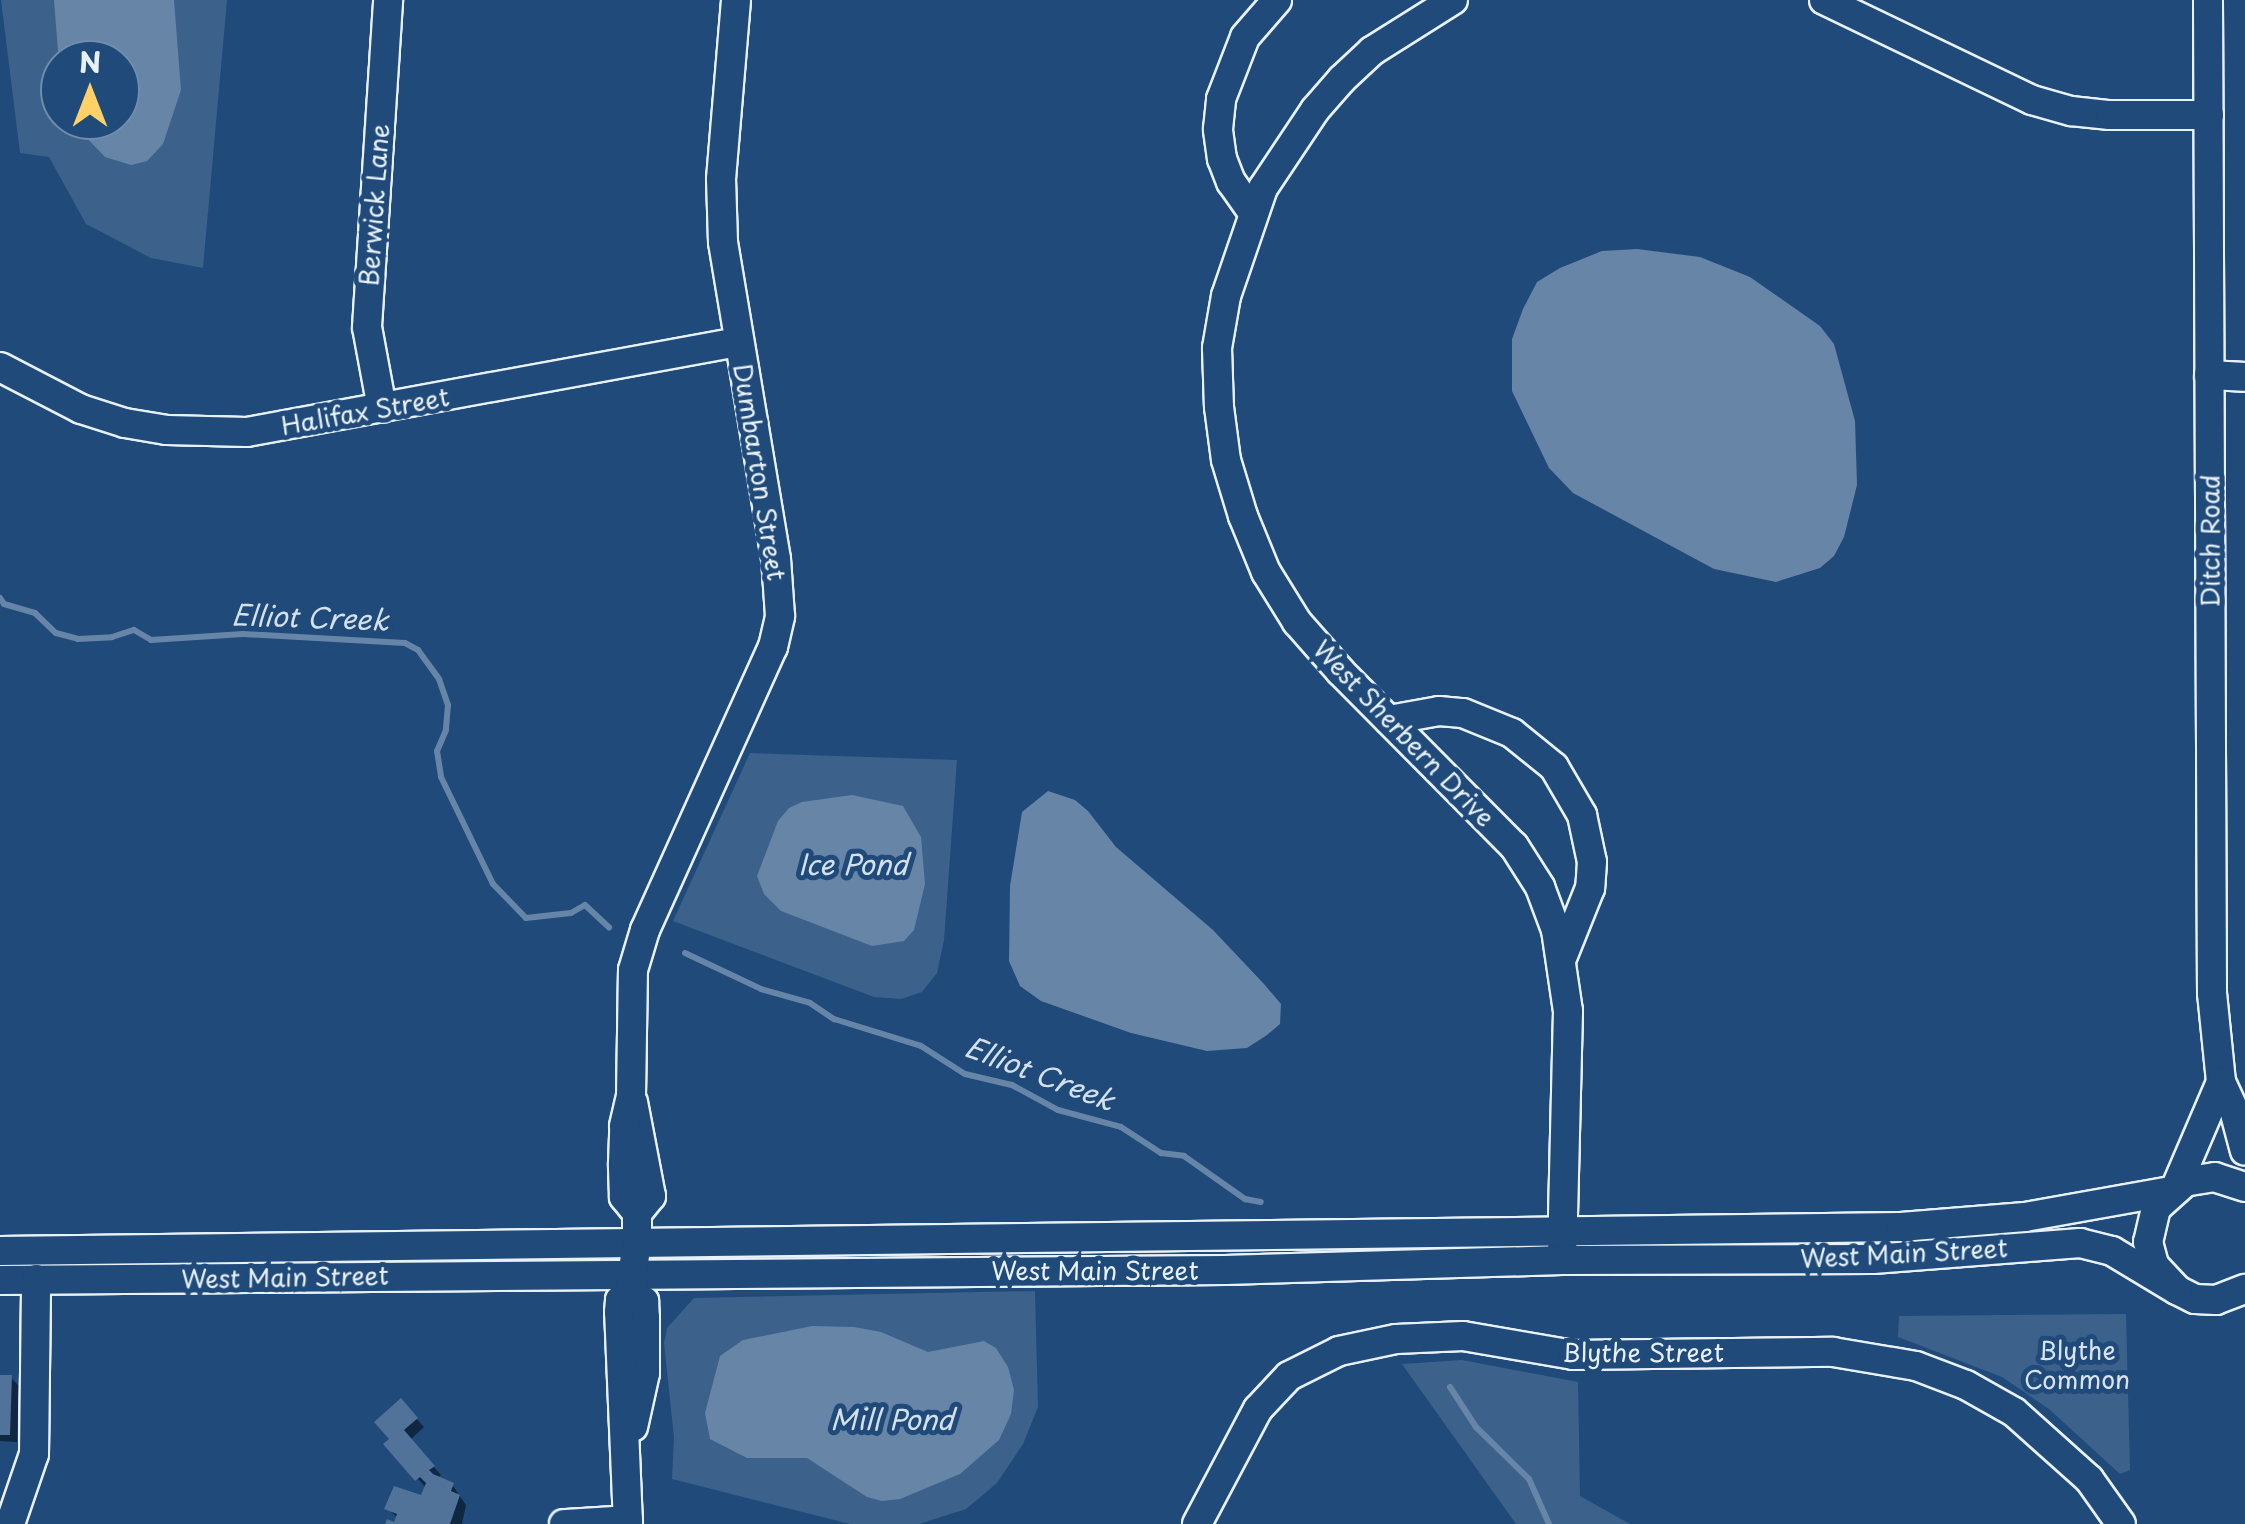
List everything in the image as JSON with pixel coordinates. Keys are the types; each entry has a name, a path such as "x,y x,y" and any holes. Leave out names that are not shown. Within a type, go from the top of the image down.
{"street":[{"name":"Berwick Lane","path":"382,408 370,352 368,310 388,0"},
{"name":"Dumbarton Street","path":"633,1255 651,1196 639,1116 631,1096 632,987 640,944 760,678 780,616 776,559 723,242 722,195 736,0"},
{"path":"1253,213 1231,182 1222,159 1218,129 1221,99 1245,37 1277,0"},
{"name":"West Sherbern Drive","path":"1453,0 1383,43 1342,80 1288,148 1253,213 1226,296 1218,348 1226,460 1266,572 1298,622 1514,846 1540,887 1562,958 1568,1011 1562,1260"},
{"path":"1824,0 2032,100 2110,114 2209,115"},
{"name":"Ditch Road","path":"2208,0 2212,992 2220,1082 2234,1110 2245,1150"},
{"name":"Halifax Street","path":"0,367 81,409 167,430 248,432 738,342"},
{"path":"2209,375 2245,377"},
{"path":"1389,720 1439,711 1463,713 1512,733 1554,767 1582,815 1592,862 1590,888 1562,958"},
{"name":"Ditch Road","path":"2176,1290 2154,1264 2148,1242 2156,1208 2173,1189 2220,1082"},
{"name":"West Main Street","path":"0,1280 633,1255 1940,1226 2025,1217 2173,1189 2215,1177 2245,1187"},
{"name":"West Main Street","path":"0,1251 633,1255 1224,1270 1562,1260 1908,1258 2088,1244 2122,1256 2176,1290"},
{"path":"564,1524 628,1522 628,1447 645,1361 644,1301 633,1255"},
{"path":"10,1524 34,1454 36,1279"},
{"path":"2176,1290 2196,1299 2242,1292"},
{"name":"Blythe Street","path":"1197,1524 1258,1409 1289,1376 1320,1358 1357,1346 1464,1336 1573,1355 1820,1351 1916,1366 1966,1385 2014,1412 2080,1469 2122,1524"}],"green space":[{"path":"1,0 227,0 203,268 151,258 86,224 49,157 20,153"},
{"path":"750,753 957,760 944,940 937,973 922,992 901,999 874,997 673,921"},
{"path":"1035,1291 1038,1407 1023,1444 997,1483 966,1509 919,1524 850,1524 672,1479 674,1437 664,1343 667,1328 694,1298"},
{"name":"Blythe Common","path":"2126,1314 2130,1470 2120,1474 2049,1409 2002,1377 1898,1337 1899,1316"},
{"path":"1462,1360 1578,1382 1580,1496 1630,1524 1516,1524 1402,1364"}],"water":[{"path":"54,0 174,0 181,90 163,144 147,161 131,165 105,157 89,140 140,140 140,40 57,40"},
{"path":"1637,249 1700,257 1750,277 1820,326 1834,344 1855,421 1857,485 1844,537 1834,556 1820,568 1776,582 1714,569 1573,493 1549,468 1512,391 1512,339 1523,309 1537,282 1560,268 1602,251"},
{"path":"1048,791 1075,800 1116,847 1213,930 1281,1004 1280,1024 1247,1048 1207,1051 1131,1033 1041,1001 1020,986 1009,961 1010,886 1022,812"},
{"name":"Ice Pond","path":"852,795 903,806 921,837 925,884 914,930 904,941 872,946 781,911 764,894 757,876 778,821 789,808 802,802"},
{"name":"Mill Pond","path":"812,1326 881,1332 928,1352 984,1341 996,1348 1008,1367 1014,1390 1011,1414 999,1440 960,1474 900,1499 882,1501 867,1497 807,1458 747,1458 710,1439 705,1413 720,1356 743,1340"}],"building":[{"path":"0,1375 12,1375 10,1435 0,1435"},
{"path":"401,1398 418,1418 404,1430 435,1466 429,1470 454,1483 451,1491 460,1495 450,1524 385,1524 387,1519 394,1522 397,1514 384,1509 394,1486 421,1495 426,1483 420,1477 415,1481 383,1444 389,1439 374,1422"}],"waterway":[{"name":"Elliot Creek","path":"0,598 4,604 35,613 56,633 78,639 112,637 134,630 151,640 243,634 405,643 418,650 439,679 448,705 446,730 437,751 441,777 493,884 526,918 571,913 585,905 609,927"},
{"name":"Elliot Creek","path":"685,953 761,989 810,1003 834,1019 921,1046 965,1074 1012,1085 1058,1110 1121,1127 1161,1153 1184,1156 1245,1199 1261,1202"},
{"name":"Elliot Creek","path":"1450,1387 1476,1427 1529,1479 1549,1524"}]}
